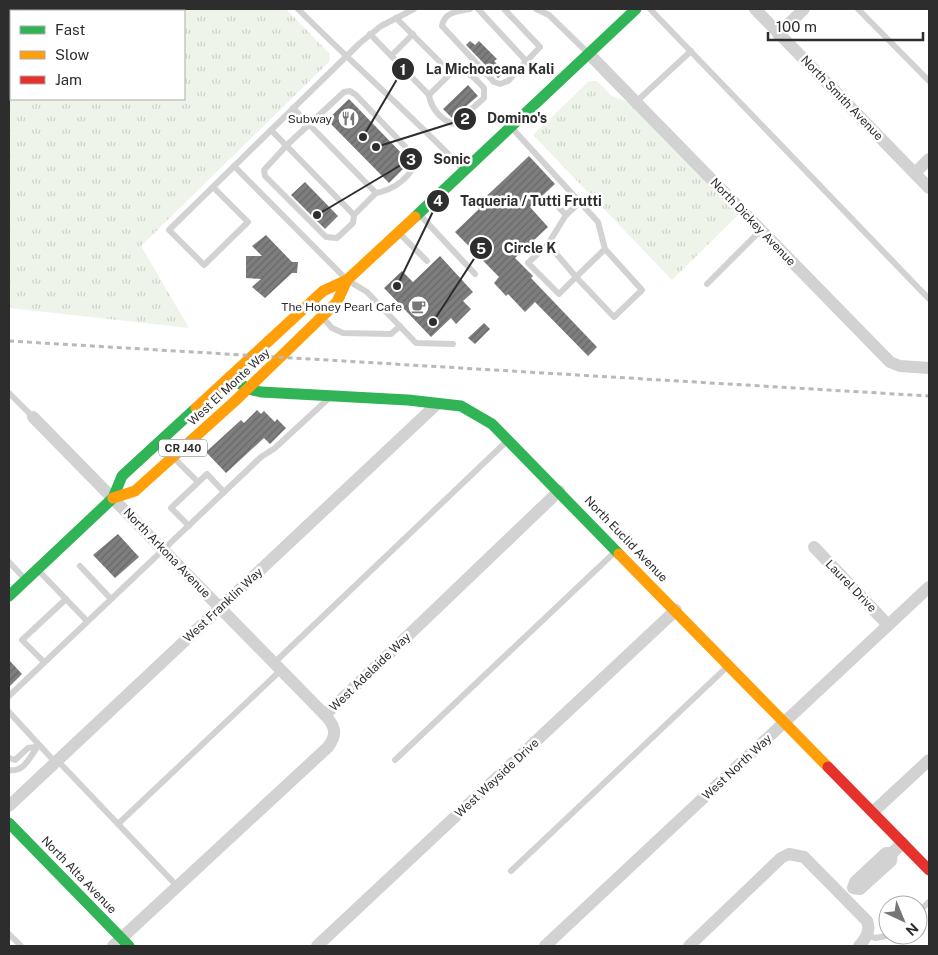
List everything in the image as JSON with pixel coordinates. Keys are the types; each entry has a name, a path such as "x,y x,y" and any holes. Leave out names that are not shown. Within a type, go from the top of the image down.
{"main road":[{"name":"West El Monte Way","path":"113,498 122,476 323,291 347,280 636,9"},
{"name":"West El Monte Way","path":"9,596 113,498 135,490 248,389 338,302 347,280"},
{"name":"North Euclid Avenue","path":"230,377 248,389 408,400 471,410 492,424 929,870"},
{"name":"North Alta Avenue","path":"9,823 121,944"}],"street":[{"name":"North Smith Avenue","path":"754,9 929,188"},
{"path":"778,34 804,9"},
{"name":"North Dickey Avenue","path":"589,54 890,362 900,366 929,368"},
{"path":"915,173 929,159"},
{"name":"West Franklin Way","path":"9,806 436,404"},
{"name":"North Arkona Avenue","path":"33,417 325,716"},
{"name":"West Adelaide Way","path":"121,944 177,886 328,747 334,739 335,732 333,724 325,716 559,491"},
{"name":"Laurel Drive","path":"814,547 888,625"},
{"name":"West North Way","path":"544,946 929,586"},
{"name":"West Wayside Drive","path":"318,946 676,610"},
{"path":"873,812 929,760"},
{"path":"848,893 855,882 886,853 892,853 903,843"},
{"path":"689,946 781,858 789,854 804,858 848,893 870,927 859,946"}],"lane":[{"path":"298,9 345,57 389,94 464,170"},
{"path":"213,187 248,222 204,265 169,230 345,57 370,34 414,9"},
{"path":"470,9 449,14 443,19 442,26 494,82 504,83 540,47 504,9"},
{"path":"478,9 527,62"},
{"path":"536,9 549,12 589,54"},
{"path":"650,9 929,299"},
{"path":"858,9 929,80"},
{"path":"396,18 451,73"},
{"path":"370,34 429,95 433,108 447,122 455,124 484,98 484,88 469,73 463,71 451,73 429,95"},
{"path":"391,56 412,34"},
{"path":"636,102 691,51"},
{"path":"350,91 416,158 413,170 393,188 376,193 354,215 353,223 338,238 326,237 265,176 265,168 309,124 341,93 350,91"},
{"path":"293,108 376,193"},
{"path":"510,127 598,222 606,249 642,290 614,317 548,244"},
{"path":"271,130 354,215"},
{"path":"234,166 347,280 367,292 416,343 453,344"},
{"path":"549,197 566,215"},
{"path":"580,202 566,215 548,244 528,263 558,294 606,249"},
{"path":"418,213 475,274"},
{"path":"707,284 761,230"},
{"path":"398,232 427,261"},
{"path":"322,318 332,328 343,333 387,334 394,332 400,326"},
{"path":"9,696 224,492 330,396"},
{"path":"10,397 33,417"},
{"path":"118,824 508,440"},
{"path":"173,456 198,482"},
{"path":"188,526 171,508 198,482 207,474 224,492"},
{"path":"395,760 617,550"},
{"path":"9,562 26,580"},
{"path":"80,566 111,599"},
{"path":"37,569 87,621"},
{"path":"44,662 22,640 66,599"},
{"path":"510,871 729,665"},
{"path":"9,712 38,746 56,761 177,886"},
{"path":"9,758 17,759 28,748 38,746"},
{"path":"9,770 20,768 34,755 38,746"},
{"path":"9,934 20,946"},
{"path":"867,935 878,937"}],"green space":[{"path":"9,9 286,9 330,54 329,62 141,246 189,328 9,308"},
{"path":"589,81 597,81 612,96 631,103 738,215 672,280 533,135"}],"building":[{"path":"470,41 475,45 479,41 497,59 494,61 505,72 498,78 466,45"},
{"path":"468,85 478,96 452,118 443,109"},
{"path":"349,99 410,162 389,183 327,120"},
{"path":"529,156 555,184 530,207 548,227 515,258 533,276 531,278 597,347 588,356 535,302 525,312 508,294 506,296 494,283 499,277 455,232 479,209 476,206"},
{"path":"305,182 338,216 325,229 291,195"},
{"path":"266,235 292,262 298,262 297,273 292,273 265,298 252,287 261,279 246,278 246,256 262,256 252,246"},
{"path":"440,256 473,292 463,301 471,309 456,324 451,318 431,337 384,288 402,271 413,282"},
{"path":"484,323 490,329 475,344 468,338"},
{"path":"257,410 261,414 264,411 275,422 277,419 286,428 270,444 264,438 226,473 206,452 241,420 244,423"},
{"path":"118,534 139,557 115,578 93,555"},
{"path":"9,660 22,674 9,687"}],"railway":[{"path":"9,341 929,396"}],"traffic: fast":[{"path":"415,217 636,9"},
{"path":"230,377 248,389 261,392 408,400 461,406 492,424 619,554"},
{"path":"9,596 113,498 122,476 196,408"},
{"path":"9,823 129,946"}],"traffic: slow":[{"path":"196,408 323,291 347,280 415,217"},
{"path":"113,498 135,491 235,401 337,302 347,280"},
{"path":"619,554 828,767"}],"traffic: jam":[{"path":"828,767 929,870"}],"place":[{"name":"Subway","path":"348,119"},
{"name":"La Michoacana Kali","path":"363,137"},
{"name":"Domino's","path":"376,147"},
{"name":"Sonic","path":"317,215"},
{"name":"Taqueria / Tutti Frutti","path":"397,286"},
{"name":"The Honey Pearl Cafe","path":"418,307"},
{"name":"Circle K","path":"433,322"}]}
